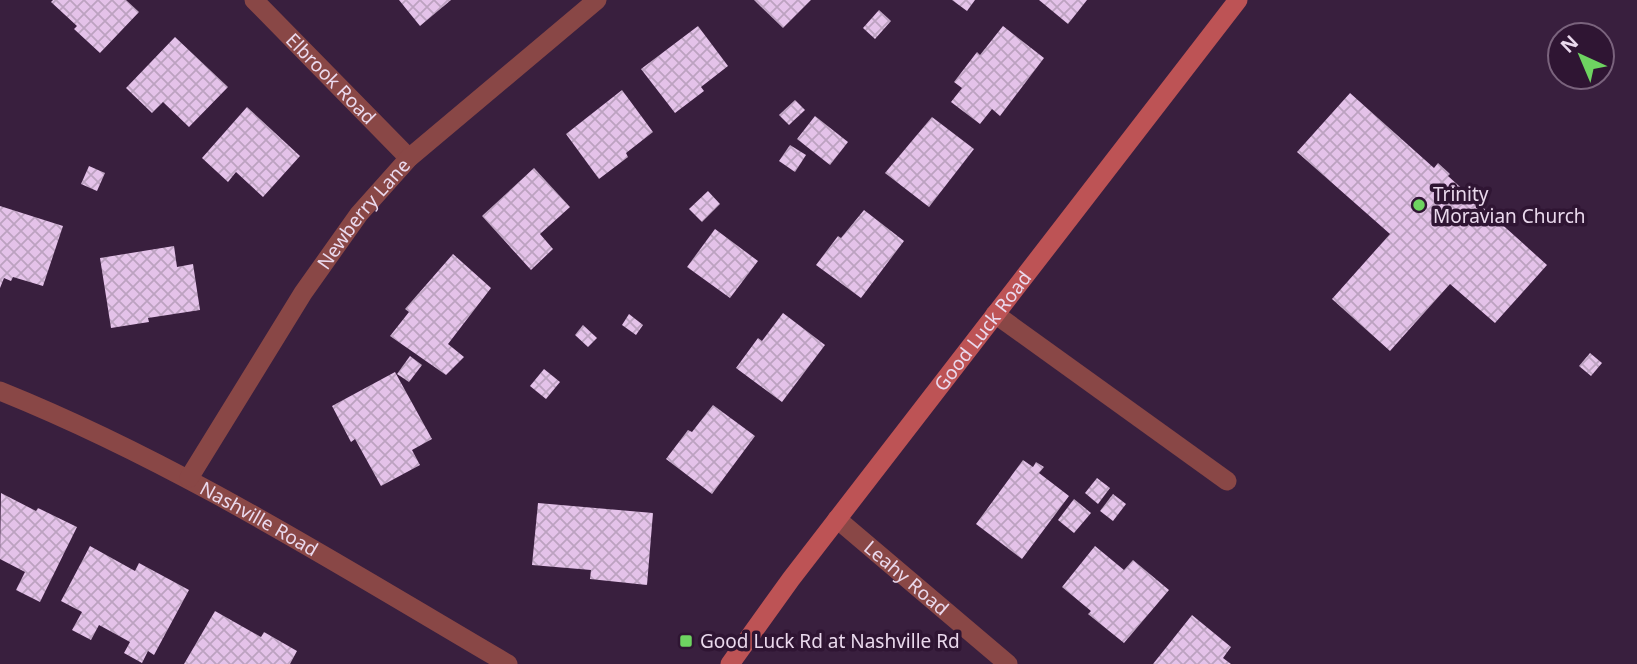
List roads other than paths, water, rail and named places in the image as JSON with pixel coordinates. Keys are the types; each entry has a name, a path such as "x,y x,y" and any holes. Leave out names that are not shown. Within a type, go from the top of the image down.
{"main road":[{"name":"Good Luck Road","path":"730,664 837,519 1238,0"}],"street":[{"name":"Elbrook Road","path":"254,0 409,158"},
{"name":"Newberry Lane","path":"189,478 303,293 359,214 409,158 597,0"},
{"path":"995,314 1227,481"},
{"name":"Nashville Road","path":"0,391 95,431 189,478 508,664"},
{"name":"Leahy Road","path":"837,519 1008,664"}],"place":[{"name":"Trinity Moravian Church","path":"1419,205"},
{"name":"Good Luck Rd at Nashville Rd","path":"686,641"}]}
